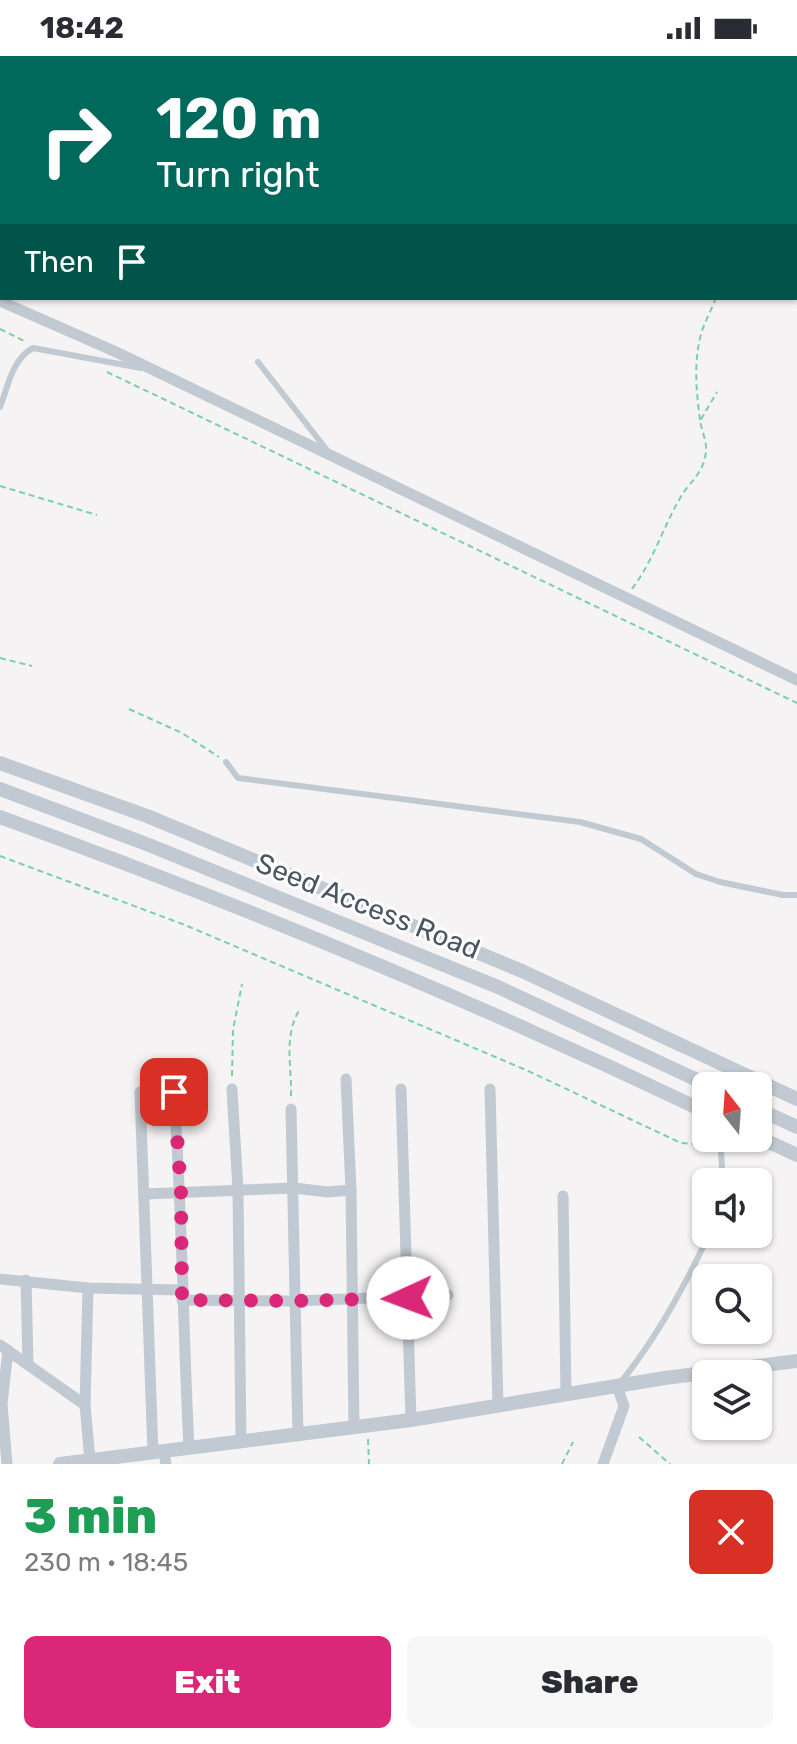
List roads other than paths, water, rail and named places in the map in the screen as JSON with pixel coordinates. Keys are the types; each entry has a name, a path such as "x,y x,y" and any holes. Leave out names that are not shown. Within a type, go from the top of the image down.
{"street":[{"path":"0,301 154,370 797,680"},
{"path":"0,763 147,816 522,971 797,1099"},
{"name":"Seed Access Road","path":"0,789 149,845 498,987 692,1078"},
{"name":"Seed Access Road","path":"0,817 142,868 484,1010 692,1106"},
{"path":"346,1079 351,1190 351,1299 360,1427"},
{"path":"232,1089 238,1190 241,1441"},
{"path":"401,1089 411,1420"},
{"path":"490,1089 498,1405"},
{"path":"140,1092 148,1290 161,1456"},
{"path":"174,1092 181,1193 181,1295 189,1448"},
{"path":"291,1109 298,1436"},
{"path":"772,1115 797,1127"},
{"path":"772,1143 797,1155"},
{"path":"145,1194 294,1188 328,1192 351,1190"},
{"path":"563,1196 566,1394"},
{"path":"0,1279 88,1288 148,1290 238,1301 448,1295"},
{"path":"26,1280 28,1364"},
{"path":"88,1288 85,1405 90,1460"},
{"path":"7,1464 1,1394 4,1348 85,1405"},
{"path":"60,1464 161,1456 189,1448 411,1420 617,1386 797,1361"},
{"path":"603,1464 624,1406 617,1386"}],"lane":[{"path":"0,407 16,364 33,348 154,370"},
{"path":"258,362 331,455"},
{"path":"226,762 238,778 580,822 641,839 696,874 720,882 797,895"},
{"path":"617,1386 640,1359 703,1248"}]}
